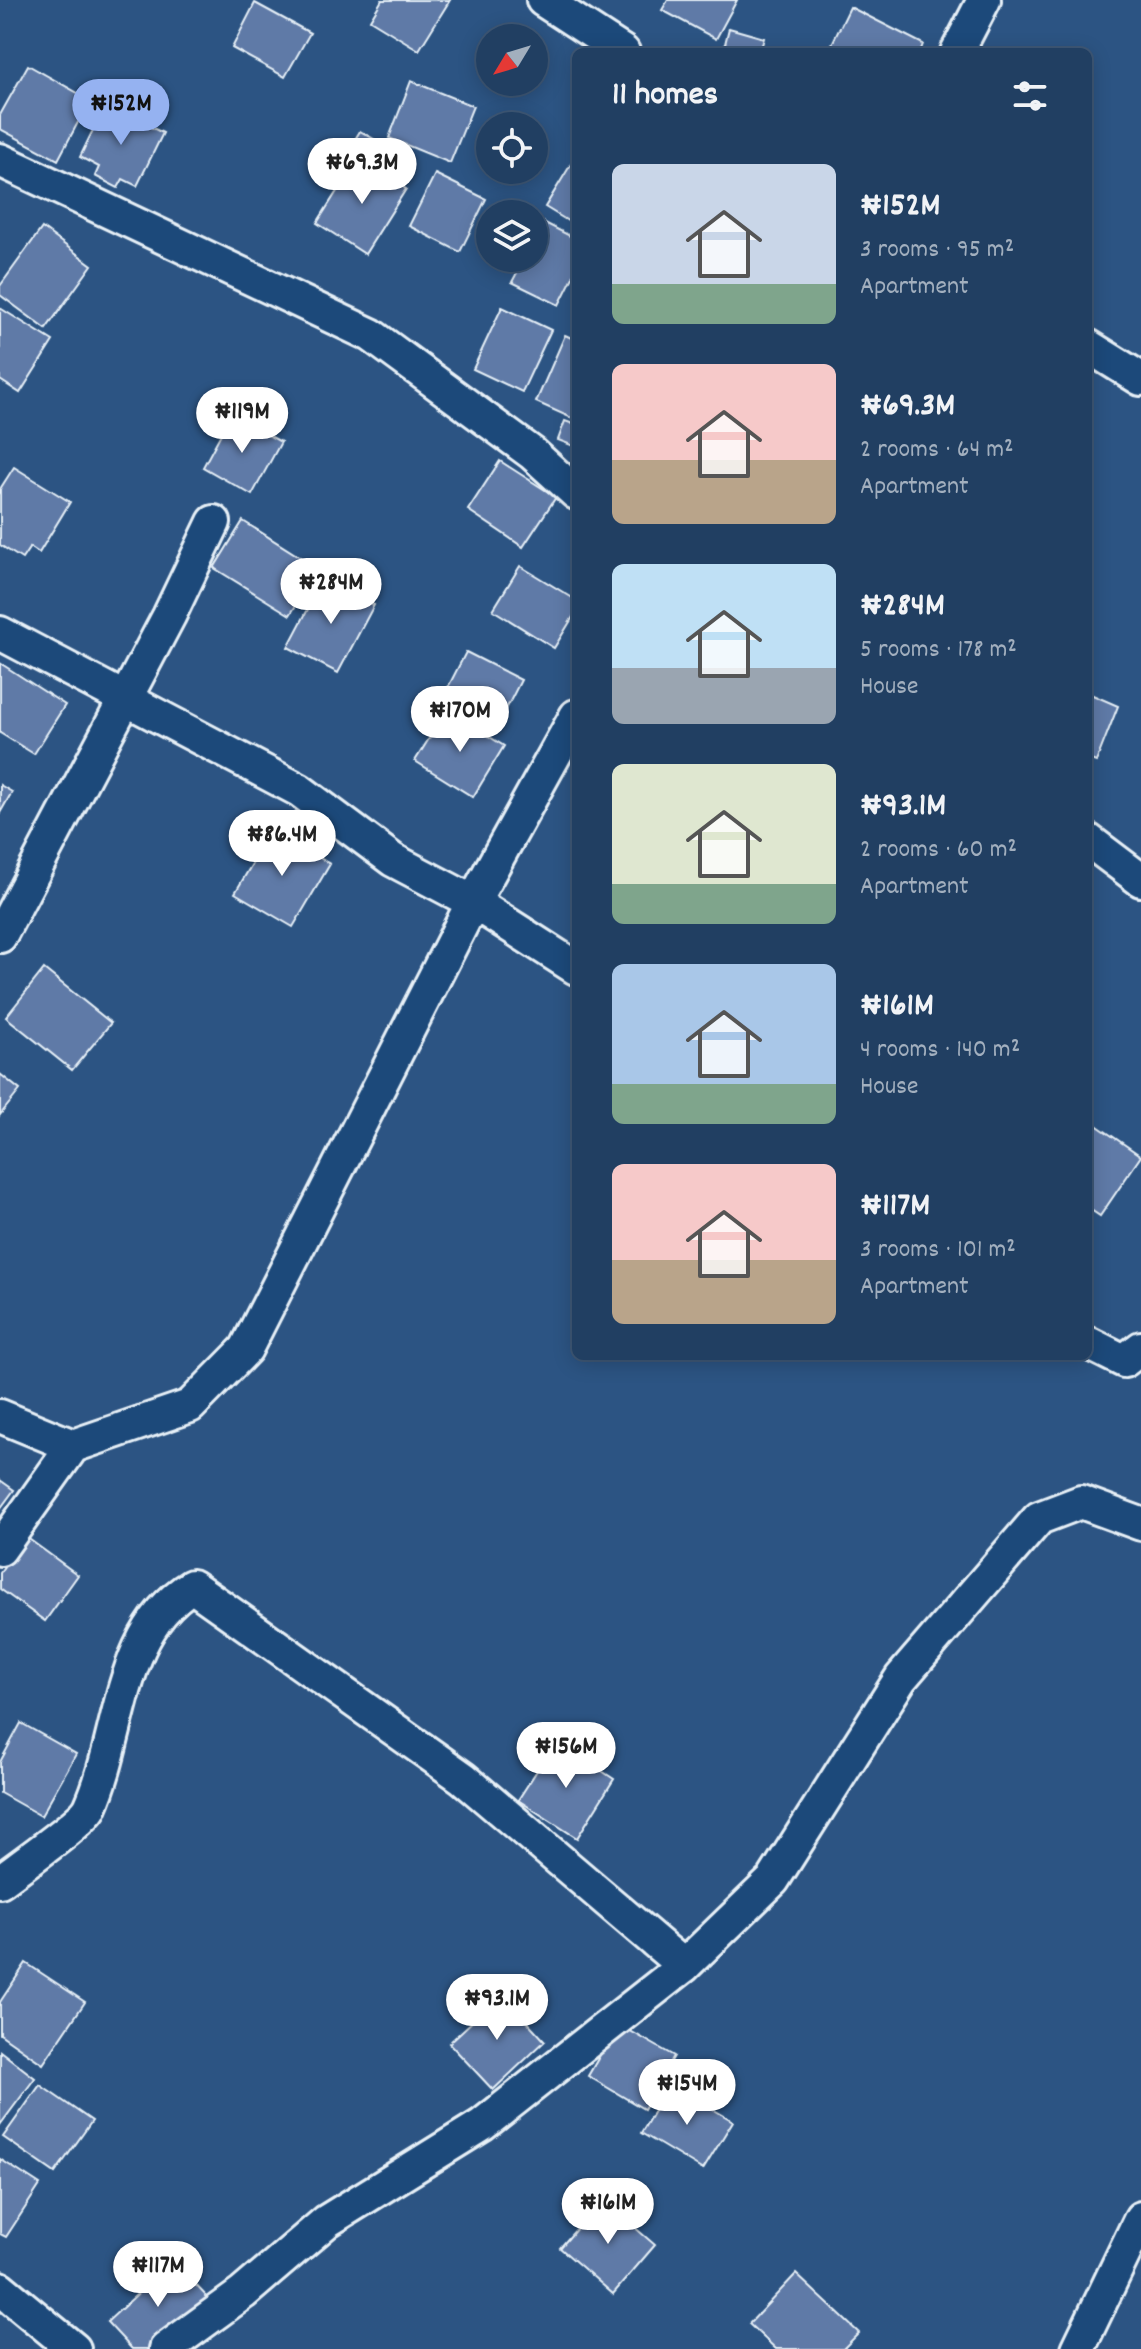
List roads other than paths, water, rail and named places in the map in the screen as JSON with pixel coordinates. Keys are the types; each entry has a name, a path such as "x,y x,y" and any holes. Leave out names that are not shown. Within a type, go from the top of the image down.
{"street":[{"path":"543,0 617,48"},
{"path":"959,48 984,0"},
{"path":"0,160 371,335 532,453 572,489"},
{"path":"1092,348 1141,379"},
{"path":"0,936 107,727 126,699 214,522"},
{"path":"0,633 299,790 393,860 473,902 572,965"},
{"path":"0,1549 73,1446 190,1406 246,1349 473,902 572,723"},
{"path":"1092,843 1141,880"},
{"path":"1092,1345 1124,1361 1141,1348"},
{"path":"0,1416 73,1446"},
{"path":"166,2349 243,2293 327,2221 482,2125 684,1966 773,1880 901,1678 1039,1518 1081,1502 1141,1524"},
{"path":"0,1881 89,1811 139,1644 169,1600 192,1586 463,1778 684,1966"},
{"path":"1078,2349 1141,2218"},
{"path":"0,2288 74,2349"}]}
